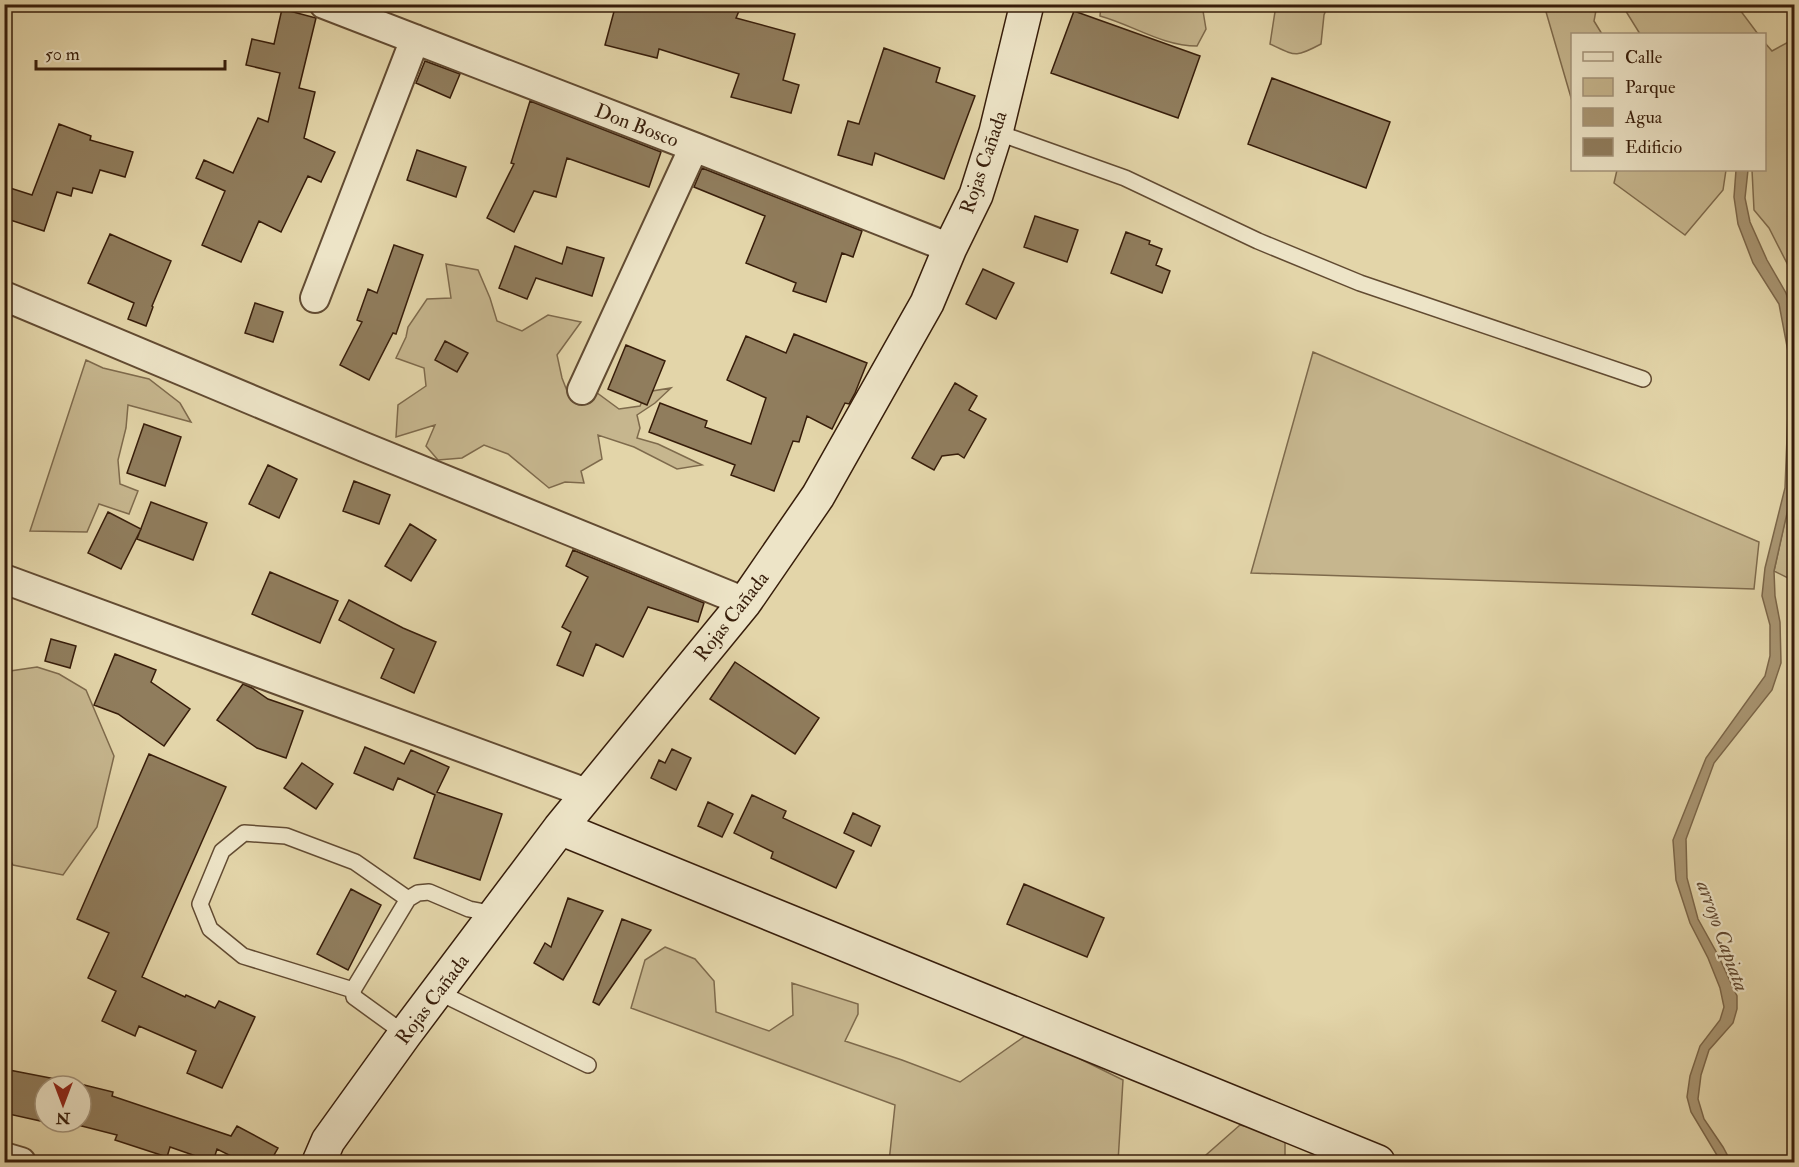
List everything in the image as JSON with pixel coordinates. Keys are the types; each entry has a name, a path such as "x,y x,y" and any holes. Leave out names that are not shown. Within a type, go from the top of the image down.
{"main road":[{"name":"Rojas Cañada","path":"319,1162 328,1141 405,1034 560,828 745,602 818,496 927,303 976,195 996,132 1027,4"},
{"path":"560,828 1378,1162"}],"street":[{"name":"Don Bosco","path":"324,4 353,10 415,39 950,248"},
{"path":"315,298 415,39"},
{"path":"582,390 694,147"},
{"path":"4,296 364,447 745,602"},
{"path":"4,579 588,794"},
{"path":"4,1157 21,1162"}],"lane":[{"path":"996,132 1125,178 1258,241 1360,283 1643,379"},
{"path":"353,990 243,956 210,929 200,904 222,851 244,833 286,836 355,862 408,898"},
{"path":"405,1034 354,997 353,990 408,898 418,893 429,892 469,909 495,914"},
{"path":"438,992 588,1065"}],"green space":[{"path":"1101,5 1202,5 1206,29 1197,46 1172,43 1100,16"},
{"path":"1276,5 1328,5 1324,15 1321,44 1306,52 1296,54 1270,44"},
{"path":"1544,5 1597,5 1594,21 1601,33 1571,33 1571,98"},
{"path":"1622,5 1737,5 1757,33 1639,33"},
{"path":"1794,39 1794,277 1769,228 1754,210 1752,171 1766,171 1766,44 1772,51"},
{"path":"1617,171 1726,171 1723,190 1685,235 1614,183"},
{"path":"446,264 478,270 497,321 522,331 548,315 581,322 557,355 569,396 587,396 589,387 619,409 640,406 646,392 671,388 637,415 640,428 637,438 658,444 702,465 677,469 634,447 598,435 602,459 581,471 584,483 565,482 549,488 508,454 484,445 462,458 438,460 426,446 435,425 396,437 398,405 426,386 424,368 396,358 408,327 427,299 451,298"},
{"path":"1313,352 1759,542 1754,589 1251,573"},
{"path":"86,360 103,368 149,379 180,403 191,422 128,405 126,428 118,460 120,484 138,491 129,514 99,504 87,532 30,531"},
{"path":"1794,479 1794,581 1774,571"},
{"path":"37,667 59,674 86,690 114,756 97,827 63,875 13,865 5,853 5,677 10,671"},
{"path":"665,947 695,959 714,981 716,1012 769,1031 793,1015 792,983 858,1004 858,1014 845,1041 960,1082 1025,1036 1062,1050 1123,1080 1118,1162 889,1162 895,1105 631,1008 645,960"},
{"path":"1240,1125 1285,1136 1285,1162 1198,1162"}],"water":[{"path":"1736,171 1748,171 1745,198 1750,222 1767,260 1786,293 1794,319 1794,457 1792,491 1774,571 1775,596 1780,622 1781,663 1772,690 1714,763 1686,839 1687,878 1698,919 1737,996 1737,1009 1733,1023 1709,1050 1701,1075 1698,1099 1704,1119 1731,1162 1721,1162 1691,1112 1687,1097 1690,1076 1700,1046 1720,1020 1724,1007 1720,988 1690,923 1676,880 1673,840 1706,758 1765,676 1770,656 1770,625 1762,596 1765,568 1785,488 1790,362 1779,304 1753,263 1738,224 1734,197"}],"building":[{"path":"616,4 718,4 739,11 736,18 795,34 783,80 799,85 791,113 731,97 739,74 659,49 657,58 605,45"},
{"path":"282,9 316,18 299,88 315,92 304,138 335,152 321,182 308,176 281,232 259,221 241,262 202,245 225,191 196,178 204,160 233,173 258,118 268,122 280,73 246,65 252,39 274,44"},
{"path":"1074,11 1200,56 1178,118 1051,73"},
{"path":"884,48 940,68 936,82 975,96 944,179 875,153 872,165 838,155 848,121 859,124"},
{"path":"425,61 460,74 450,98 416,83"},
{"path":"1272,78 1390,122 1366,188 1248,144"},
{"path":"530,101 661,152 649,187 567,158 556,197 534,191 514,232 487,218 514,164 511,163"},
{"path":"59,124 91,136 90,140 133,152 125,177 100,170 92,193 73,188 71,196 57,192 44,231 4,218 4,186 32,195"},
{"path":"417,150 466,167 456,197 407,180"},
{"path":"702,168 862,231 853,257 842,253 826,302 793,291 796,283 746,263 765,216 694,187"},
{"path":"1035,216 1078,230 1067,262 1024,247"},
{"path":"1126,232 1150,241 1149,244 1162,249 1156,265 1170,271 1162,293 1111,273"},
{"path":"110,234 171,261 146,326 128,319 134,303 88,283"},
{"path":"394,245 423,255 396,334 393,333 369,380 340,365 362,322 357,320 368,289 377,293"},
{"path":"515,246 562,264 567,247 604,258 592,296 536,278 527,299 499,288"},
{"path":"983,269 1014,283 996,319 966,304"},
{"path":"255,303 283,312 273,342 245,333"},
{"path":"794,334 867,363 855,393 849,404 845,403 832,429 807,416 799,442 793,441 774,491 731,475 735,465 649,432 660,403 707,421 705,427 751,444 766,398 727,380 746,336 786,353"},
{"path":"445,341 468,353 457,372 435,360"},
{"path":"626,345 665,361 647,405 608,389"},
{"path":"955,383 977,396 969,410 986,419 964,458 958,454 942,456 934,470 912,458"},
{"path":"144,424 181,437 165,486 127,473"},
{"path":"268,465 297,479 279,518 249,504"},
{"path":"354,481 390,495 379,524 343,511"},
{"path":"151,502 207,523 193,560 137,539"},
{"path":"108,512 141,529 121,569 88,553"},
{"path":"410,524 436,540 411,581 385,566"},
{"path":"573,550 704,603 698,622 648,607 623,657 596,644 583,676 557,665 571,632 562,627 588,577 566,566"},
{"path":"270,572 338,601 320,643 252,614"},
{"path":"349,600 436,642 414,693 381,678 394,649 339,620"},
{"path":"51,639 76,646 70,668 45,661"},
{"path":"115,654 156,670 151,682 190,709 164,746 118,714 94,705"},
{"path":"735,662 819,718 795,754 710,699"},
{"path":"243,684 268,699 303,711 286,758 257,748 217,720"},
{"path":"365,747 404,764 411,750 449,767 437,792 502,814 480,880 414,858 435,795 398,778 393,790 354,773"},
{"path":"672,749 691,758 676,790 651,778 659,760 665,763"},
{"path":"149,754 226,787 142,977 215,1008 219,1001 255,1017 222,1088 187,1073 196,1051 139,1026 135,1036 102,1021 116,991 88,978 109,933 77,919"},
{"path":"302,763 333,784 316,809 284,788"},
{"path":"752,795 786,811 783,818 854,851 836,888 771,858 773,852 734,833"},
{"path":"708,802 733,814 722,837 698,826"},
{"path":"853,813 880,826 871,846 844,833"},
{"path":"1024,884 1104,918 1087,957 1007,924"},
{"path":"351,889 381,905 348,970 317,954"},
{"path":"568,898 603,911 563,980 534,963 545,943 551,947"},
{"path":"622,919 651,930 599,1005 593,1002"},
{"path":"4,1069 33,1075 33,1119 4,1113"},
{"path":"93,1087 113,1092 112,1096 231,1136 237,1126 278,1148 270,1162 243,1162 217,1149 213,1162 170,1147 167,1157 115,1140 117,1135 93,1129"}],"water label":[{"name":"arroyo Capiata","path":"1723,936"}]}
